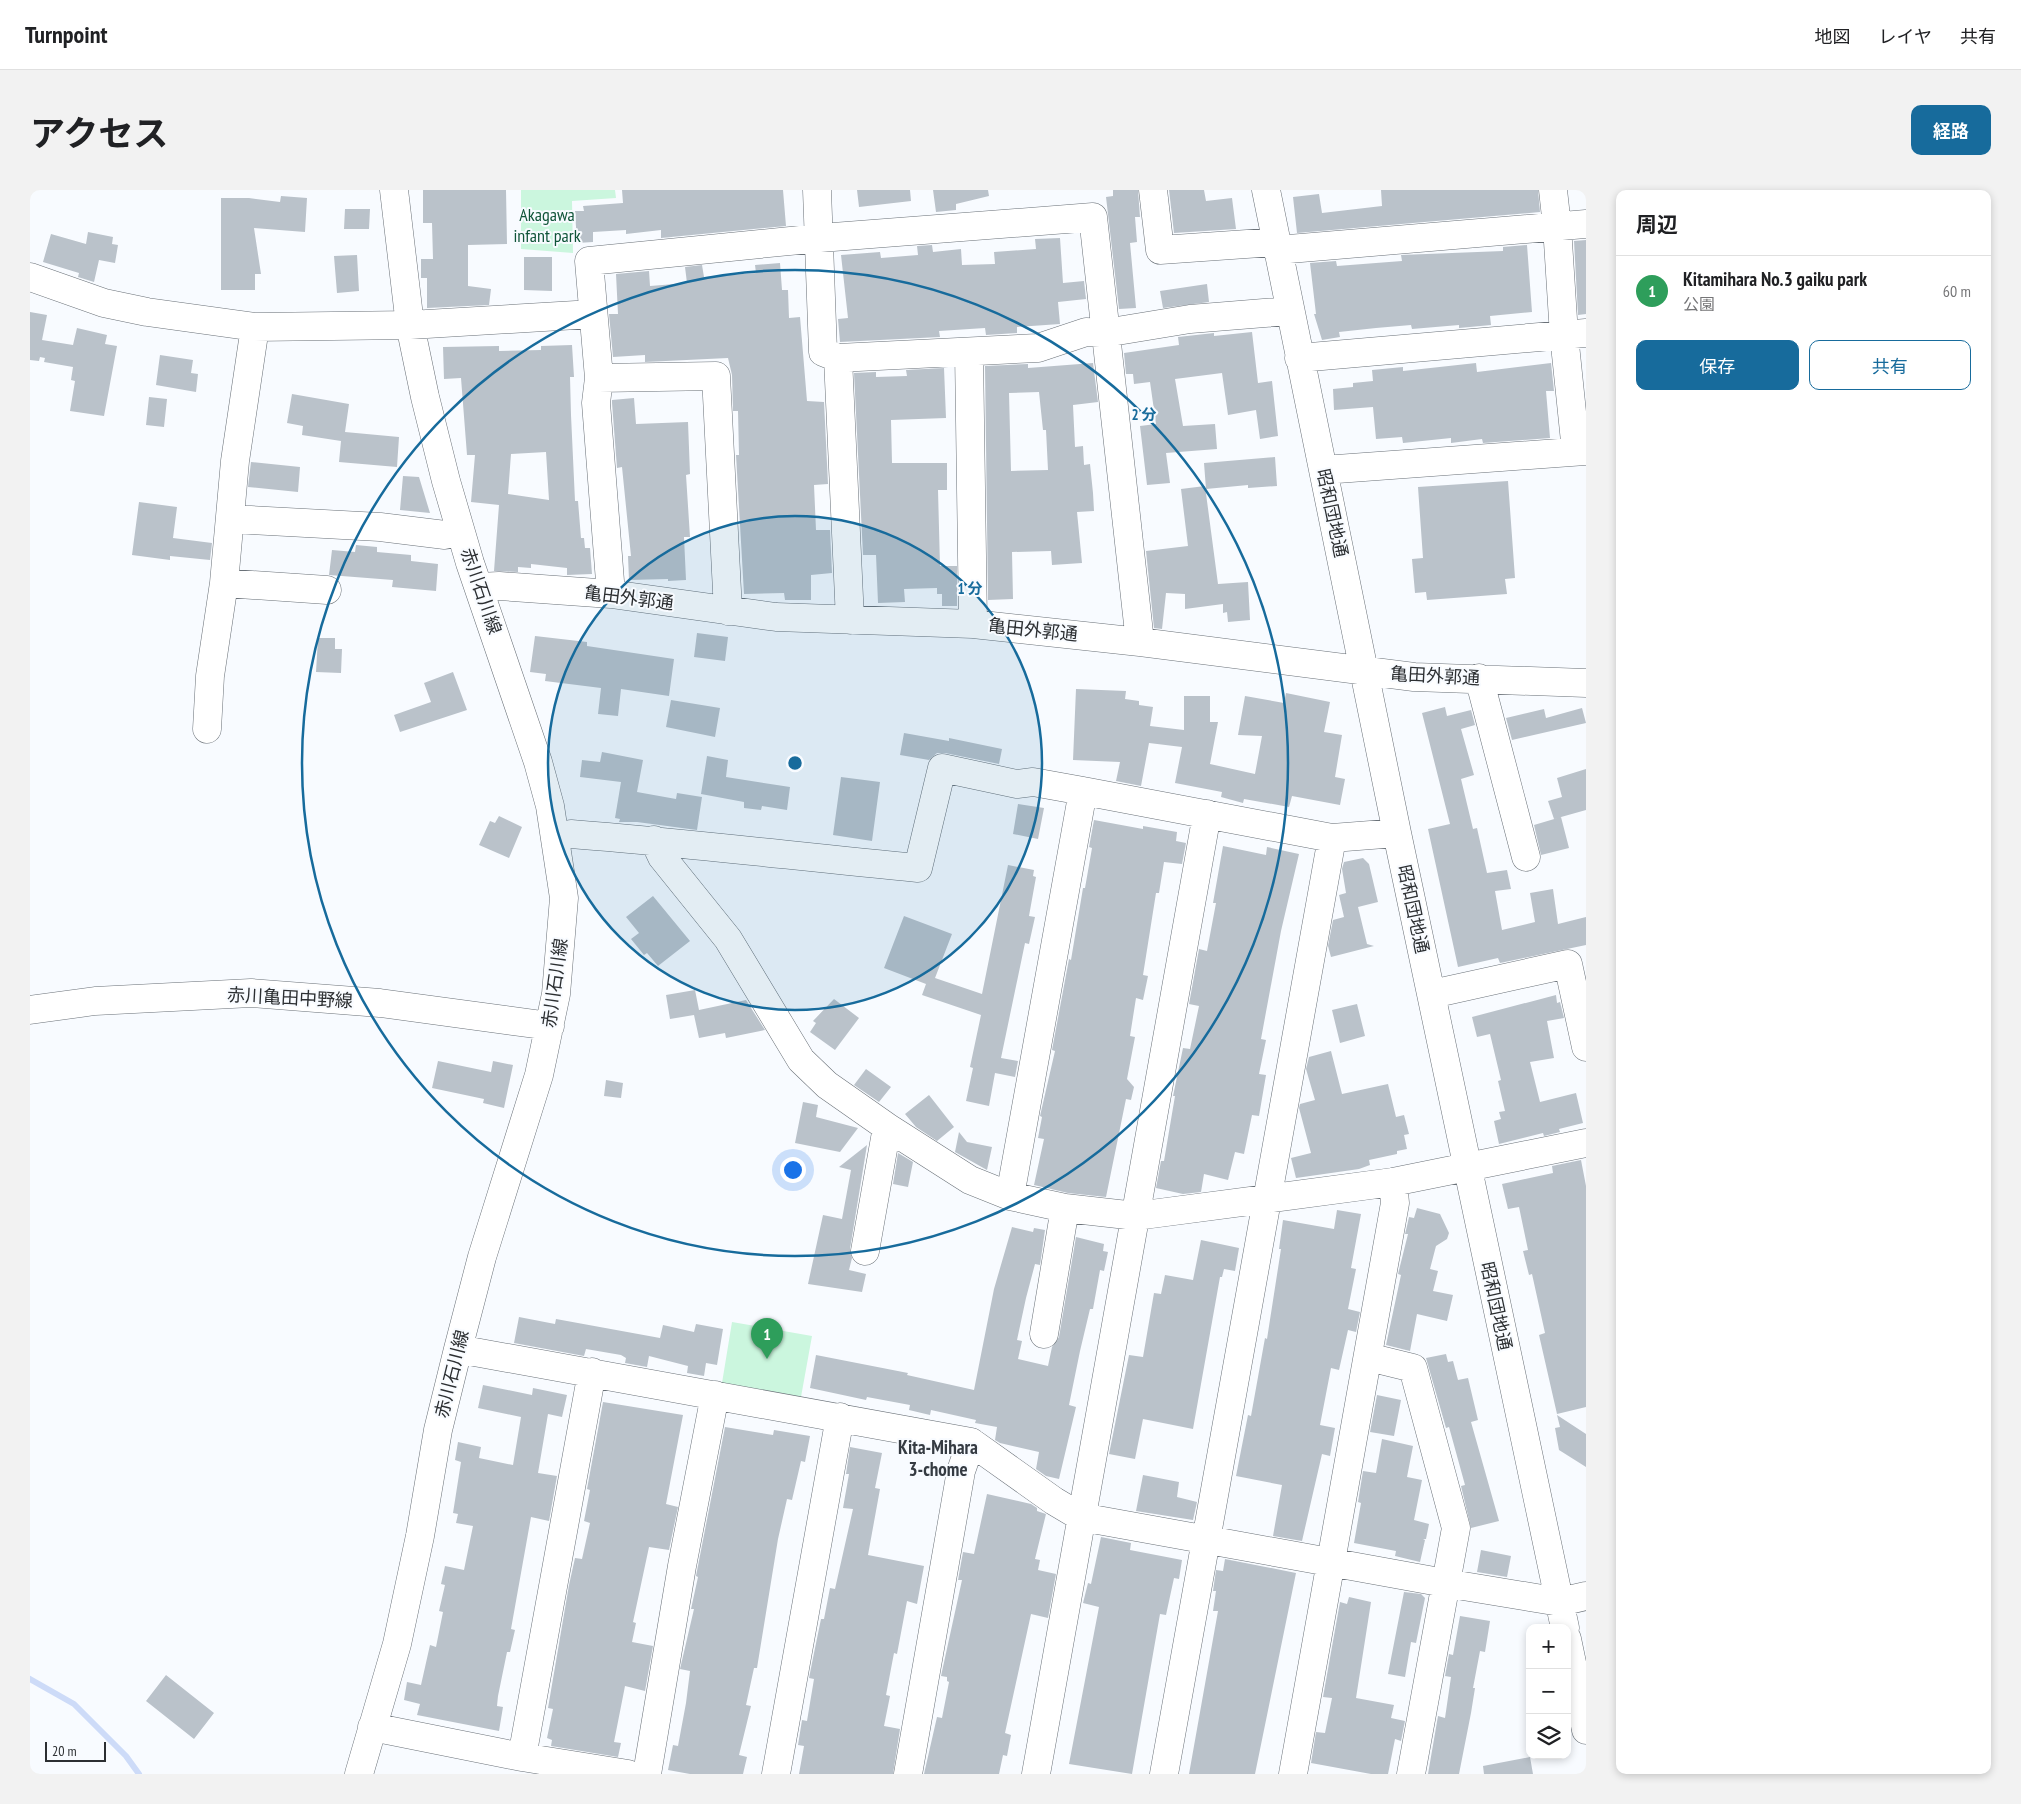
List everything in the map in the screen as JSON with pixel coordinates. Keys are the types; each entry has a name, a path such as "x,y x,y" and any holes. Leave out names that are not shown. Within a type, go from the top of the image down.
{"street":[{"name":"赤川石川線","path":"359,1774 397,1644 420,1536 438,1430 458,1349 485,1247 539,1075 550,1026 562,938 564,898 550,806 538,762 479,587 446,481 410,325 394,190"},
{"path":"817,190 823,352 838,358 1038,348 1086,332 1105,332 1190,319 1289,311"},
{"path":"1153,190 1160,250 1276,246 1586,224"},
{"name":"昭和団地通","path":"1266,190 1298,358 1324,470 1397,833 1562,1615"},
{"path":"1324,470 1581,451 1575,334 1552,190"},
{"path":"611,594 596,403 600,378 589,261 820,238 1093,217 1140,642"},
{"path":"30,277 104,303 147,312 255,327 410,325 593,314"},
{"path":"206,729 210,676 224,583 231,519 235,461 255,327"},
{"path":"1298,358 1575,334"},
{"path":"969,352 974,624"},
{"path":"838,358 850,620"},
{"path":"600,378 716,376 728,611"},
{"path":"231,519 380,527 445,535"},
{"path":"224,583 327,590"},
{"name":"亀田外郭通","path":"479,587 499,586 611,594 776,617 974,624 1140,642 1414,677 1586,683"},
{"path":"1478,678 1526,856"},
{"path":"571,834 654,840 918,868 942,768 1017,784 1033,782 1332,838 1397,833"},
{"path":"1010,1196 1083,791"},
{"path":"1036,1774 1207,814"},
{"path":"1164,1774 1332,838"},
{"path":"654,840 662,857 728,939 801,1060 827,1084 887,1127 970,1180 1010,1196 1065,1208 1136,1216 1393,1182 1586,1143"},
{"path":"1432,994 1568,964 1586,1047"},
{"name":"赤川亀田中野線","path":"30,1010 95,1001 251,993 380,1003 550,1026"},
{"path":"865,1251 887,1127"},
{"path":"1293,1774 1395,1203 1393,1182"},
{"path":"1044,1334 1065,1208"},
{"path":"458,1349 971,1442 1054,1501 1081,1517 1445,1584 1562,1615 1586,1596"},
{"path":"1368,1357 1413,1368 1456,1528 1411,1774"},
{"path":"522,1757 592,1372"},
{"path":"647,1774 682,1566 715,1395"},
{"path":"776,1774 840,1417"},
{"path":"908,1774 961,1471 971,1442"},
{"path":"1571,1657 1586,1730"},
{"path":"372,1727 522,1757 628,1774"}],"green space":[{"name":"Akagawa infant park","path":"521,190 615,190 616,198 572,201 573,253 521,249"},
{"path":"732,1322 812,1336 801,1397 722,1383"}],"building":[{"path":"423,190 506,190 507,244 468,245 468,286 491,289 489,305 427,308 427,278 421,278 421,259 433,259 432,223 423,223"},
{"path":"622,190 783,190 786,226 661,238 661,230 626,234 626,230 593,232 593,242 577,243 575,211 584,211 583,206 623,203"},
{"path":"857,190 910,190 911,201 859,207"},
{"path":"933,190 988,190 989,196 956,204 956,210 936,212"},
{"path":"1113,190 1138,190 1140,217 1135,217 1137,242 1130,243 1136,308 1119,309 1106,197 1113,196"},
{"path":"1169,190 1204,190 1206,201 1232,198 1236,229 1174,233"},
{"path":"1381,190 1538,190 1540,212 1297,233 1293,197 1319,194 1322,213 1382,206"},
{"path":"281,196 307,198 305,232 254,228 261,274 255,274 255,290 221,290 221,198 249,198 280,202"},
{"path":"345,209 370,209 369,229 344,229"},
{"path":"88,232 113,237 112,244 118,245 115,263 99,260 94,282 78,277 79,273 43,262 51,234 86,244"},
{"path":"1060,238 1063,283 1084,281 1086,299 1058,302 1060,324 1017,327 1017,333 986,335 985,328 939,331 940,337 840,342 838,319 848,318 841,255 880,252 881,258 918,255 917,246 932,245 933,252 961,249 962,265 995,264 994,252 1036,249 1035,239"},
{"path":"1586,240 1586,314 1578,315 1574,241"},
{"path":"1527,245 1532,312 1490,316 1491,325 1459,328 1459,325 1412,329 1411,325 1376,328 1339,332 1340,337 1322,340 1314,314 1316,314 1310,263 1336,261 1337,266 1402,261 1401,255 1503,251 1503,247"},
{"path":"357,255 359,291 337,293 334,256"},
{"path":"524,257 552,257 552,291 524,290"},
{"path":"780,263 782,290 788,290 789,318 800,317 807,401 824,402 828,484 814,485 816,530 830,530 832,573 811,575 811,600 785,600 784,593 744,594 736,455 739,455 738,411 733,411 732,375 728,358 645,362 645,355 613,357 609,314 618,314 616,274 649,271 650,286 687,283 685,267 702,265 704,277 756,273 755,265"},
{"path":"1207,284 1209,302 1163,308 1160,291"},
{"path":"30,312 47,315 42,340 73,345 77,328 107,335 105,344 117,346 104,416 70,411 75,381 71,380 73,367 44,362 45,358 40,357 39,361 30,360"},
{"path":"1252,332 1258,383 1272,381 1278,436 1260,439 1256,410 1228,415 1222,373 1175,379 1183,426 1215,424 1217,449 1166,453 1170,483 1147,485 1140,426 1156,424 1150,382 1134,384 1133,374 1126,374 1124,353 1179,345 1178,337 1214,333 1214,336"},
{"path":"572,345 574,377 570,377 575,501 578,501 581,538 584,538 585,548 590,548 592,574 567,575 567,568 531,564 531,568 518,567 518,572 494,571 499,505 471,502 475,455 467,455 461,378 444,379 443,347 499,346 499,351 541,350 541,346","holes":["546,452 549,500 508,494 511,454"]},
{"path":"160,355 193,360 191,373 198,374 196,392 156,385"},
{"path":"1093,363 1098,402 1073,405 1075,447 1083,446 1084,465 1090,464 1094,511 1077,512 1082,563 1052,565 1051,551 1012,552 1013,599 988,600 985,366 1028,364 1028,368","holes":["1039,392 1043,430 1046,430 1048,470 1011,471 1009,393"]},
{"path":"1476,363 1477,372 1551,363 1554,391 1546,391 1550,438 1483,443 1482,439 1451,443 1451,438 1403,443 1402,437 1376,439 1373,407 1334,410 1333,389 1353,387 1353,383 1373,381 1372,370 1403,367 1403,371"},
{"path":"944,368 946,418 891,420 892,463 947,463 947,490 938,490 940,566 957,566 957,606 942,606 942,594 937,594 937,588 904,589 905,602 878,603 876,555 863,555 854,373 876,372 876,377 907,376 906,370"},
{"path":"292,394 349,404 345,432 399,437 397,467 339,462 341,441 302,435 303,426 287,423"},
{"path":"149,397 167,399 164,427 146,425"},
{"path":"634,398 636,424 688,422 690,474 686,475 690,537 684,537 686,580 629,580 628,556 631,556 622,467 617,468 612,400"},
{"path":"1275,457 1277,486 1248,488 1248,485 1206,489 1204,463"},
{"path":"251,462 300,467 298,492 248,487"},
{"path":"403,476 419,477 430,513 400,510"},
{"path":"1508,481 1515,578 1505,579 1507,594 1427,600 1426,592 1415,593 1412,559 1423,558 1418,487"},
{"path":"1205,486 1218,584 1248,582 1250,620 1228,622 1227,612 1223,613 1223,604 1185,609 1185,594 1166,593 1162,629 1154,628 1146,551 1188,546 1181,489"},
{"path":"139,502 177,507 173,538 212,543 210,560 170,556 170,560 132,555"},
{"path":"356,545 377,547 377,552 411,555 411,561 438,564 436,591 392,587 393,580 329,575 332,550 355,552"},
{"path":"697,633 728,637 725,661 694,657"},
{"path":"535,636 587,642 587,646 674,659 669,696 621,689 618,716 598,714 601,688 545,681 546,674 530,672"},
{"path":"318,638 335,638 335,649 342,649 341,673 316,672"},
{"path":"453,672 467,710 400,732 394,715 431,702 424,683"},
{"path":"1076,689 1126,691 1125,699 1139,701 1139,705 1153,707 1150,726 1184,730 1184,696 1210,696 1210,722 1218,722 1210,764 1255,774 1262,736 1238,735 1245,696 1284,703 1286,693 1330,702 1324,732 1342,735 1335,777 1345,779 1340,805 1292,796 1289,807 1244,799 1243,803 1221,797 1222,792 1175,783 1182,747 1149,743 1141,786 1116,781 1120,762 1073,760"},
{"path":"671,700 720,708 715,737 666,727"},
{"path":"1445,707 1447,716 1471,710 1475,725 1461,729 1474,775 1461,779 1473,829 1477,828 1487,873 1507,870 1511,889 1495,891 1502,930 1535,922 1530,893 1553,889 1558,924 1586,917 1586,945 1500,963 1498,958 1458,967 1428,829 1450,824 1422,713"},
{"path":"1582,708 1586,723 1512,740 1506,718 1544,709 1546,718"},
{"path":"904,733 949,741 949,738 1002,749 999,764 945,753 937,753 929,760 900,755"},
{"path":"602,752 643,760 637,792 676,799 677,793 702,797 697,830 637,822 619,822 620,819 615,818 621,782 580,777 582,760 600,762"},
{"path":"707,756 728,760 726,777 790,787 787,810 762,806 761,810 744,808 744,802 701,794"},
{"path":"1586,769 1586,810 1554,819 1548,801 1562,797 1557,778"},
{"path":"841,777 880,782 872,841 833,835"},
{"path":"1018,804 1044,808 1038,839 1013,834"},
{"path":"499,816 522,827 509,858 479,845 490,821 495,823"},
{"path":"1561,817 1569,848 1541,855 1534,825"},
{"path":"1094,820 1143,829 1143,826 1177,832 1176,841 1186,843 1182,864 1164,862 1159,893 1156,893 1143,975 1148,976 1143,1000 1136,998 1130,1036 1135,1037 1127,1079 1134,1087 1131,1100 1126,1099 1106,1197 1068,1193 1034,1185 1044,1139 1038,1138 1042,1117 1040,1116 1055,1051 1052,1050 1069,959 1071,960 1083,888 1085,888 1092,848 1089,847"},
{"path":"1223,846 1266,855 1267,847 1299,854 1281,931 1261,1039 1266,1040 1259,1074 1266,1075 1259,1116 1252,1115 1244,1154 1235,1152 1228,1180 1204,1174 1201,1192 1183,1194 1156,1188 1161,1161 1164,1161 1175,1096 1173,1096 1183,1048 1190,1049 1199,1006 1189,1004 1199,949 1207,951 1216,903 1213,903"},
{"path":"1363,858 1369,864 1378,902 1358,907 1367,944 1374,946 1331,957 1328,946 1333,920 1344,917 1339,895 1346,893 1342,869 1344,862"},
{"path":"1008,865 1034,870 1033,876 1036,877 1029,916 1035,917 1029,944 1025,943 1001,1058 1018,1061 1015,1077 995,1073 989,1106 966,1101 973,1068 970,1067 981,1015 922,995 926,984 884,968 904,916 952,934 935,978 982,994"},
{"path":"653,896 690,941 658,966 647,953 644,955 631,939 639,933 626,917"},
{"path":"695,990 699,1010 746,1000 765,1030 726,1038 725,1033 699,1038 694,1015 670,1019 666,995"},
{"path":"1556,995 1557,1003 1560,1002 1564,1018 1547,1021 1554,1058 1530,1062 1540,1102 1576,1093 1583,1123 1559,1129 1560,1132 1544,1136 1543,1133 1499,1144 1494,1121 1501,1119 1499,1112 1505,1111 1498,1081 1501,1080 1490,1034 1477,1037 1472,1017"},
{"path":"834,999 859,1018 835,1050 810,1032 816,1023 813,1021"},
{"path":"1357,1004 1365,1036 1340,1043 1332,1010"},
{"path":"1331,1051 1342,1094 1388,1084 1396,1117 1404,1115 1409,1134 1404,1135 1407,1149 1397,1151 1397,1154 1369,1160 1370,1165 1359,1169 1296,1178 1291,1158 1311,1153 1299,1108 1300,1104 1315,1100 1306,1069 1309,1057"},
{"path":"438,1061 491,1072 493,1061 513,1065 504,1108 483,1103 484,1099 432,1088"},
{"path":"866,1069 891,1087 879,1102 854,1085"},
{"path":"606,1080 623,1083 621,1098 604,1096"},
{"path":"929,1095 954,1127 937,1141 916,1127 905,1114"},
{"path":"803,1102 818,1105 816,1117 858,1128 840,1152 795,1143"},
{"path":"959,1132 967,1142 992,1147 987,1170 955,1152"},
{"path":"867,1145 850,1249 852,1258 849,1270 866,1274 862,1292 808,1284 823,1215 842,1219 851,1170 839,1167"},
{"path":"898,1153 913,1162 908,1187 893,1184"},
{"path":"1581,1160 1586,1186 1586,1407 1557,1414 1539,1335 1545,1333 1532,1274 1529,1275 1523,1251 1528,1250 1519,1207 1508,1209 1502,1184 1553,1173 1552,1166"},
{"path":"1417,1208 1440,1214 1449,1233 1447,1239 1436,1246 1430,1269 1438,1271 1433,1291 1453,1295 1447,1321 1417,1314 1410,1351 1386,1345 1401,1275 1398,1274 1408,1234 1405,1234 1409,1217 1414,1218"},
{"path":"1337,1210 1361,1214 1351,1268 1356,1269 1348,1309 1360,1312 1356,1332 1348,1330 1339,1370 1331,1368 1320,1425 1335,1428 1330,1456 1322,1454 1302,1541 1273,1536 1282,1485 1236,1476 1248,1415 1251,1416 1265,1338 1267,1339 1281,1249 1279,1249 1283,1220 1334,1229"},
{"path":"1012,1227 1033,1232 1034,1228 1045,1230 1040,1265 1035,1264 1017,1340 1022,1341 1018,1359 1048,1366 1052,1347 1059,1337 1076,1237 1104,1244 1103,1251 1108,1252 1104,1271 1100,1270 1093,1309 1090,1309 1080,1351 1069,1405 1076,1407 1059,1479 1046,1476 1036,1469 1039,1452 1000,1443 995,1440 997,1427 975,1423 976,1420 931,1410 930,1415 909,1410 910,1405 867,1397 866,1400 810,1388 816,1355 908,1373 907,1375 974,1390 994,1289"},
{"path":"1201,1240 1239,1248 1235,1271 1224,1269 1222,1277 1220,1277 1193,1429 1143,1419 1135,1459 1109,1454 1129,1355 1143,1357 1154,1293 1161,1294 1165,1275 1193,1280"},
{"path":"519,1317 555,1324 556,1319 660,1338 663,1325 694,1332 696,1324 723,1329 717,1365 706,1363 704,1376 687,1373 688,1366 649,1356 647,1367 625,1363 626,1358 621,1355 586,1349 584,1356 514,1343"},
{"path":"1446,1354 1448,1362 1453,1361 1458,1380 1468,1378 1478,1420 1471,1422 1499,1521 1471,1528 1461,1486 1465,1485 1449,1427 1446,1428 1426,1358"},
{"path":"483,1385 532,1395 533,1388 567,1395 562,1417 548,1414 538,1473 557,1476 549,1521 531,1517 511,1629 515,1630 510,1652 507,1652 498,1696 497,1706 503,1707 499,1731 417,1715 420,1704 404,1700 407,1682 421,1685 430,1645 436,1647 443,1612 439,1611 445,1585 441,1584 445,1566 464,1570 473,1526 456,1523 458,1514 453,1513 461,1462 455,1460 458,1442 481,1447 479,1458 513,1465 521,1417 478,1408"},
{"path":"1377,1395 1401,1400 1394,1436 1370,1432"},
{"path":"603,1402 683,1415 666,1504 678,1507 669,1550 649,1547 633,1622 636,1623 632,1642 653,1646 645,1691 625,1686 614,1742 621,1743 618,1757 551,1746 552,1740 547,1738 553,1709 548,1708 569,1585 575,1558 582,1559 590,1523 584,1521 590,1490 587,1489"},
{"path":"1557,1415 1586,1434 1586,1467 1559,1450 1555,1428 1560,1427"},
{"path":"725,1427 773,1435 774,1430 810,1436 805,1462 801,1461 792,1500 787,1499 778,1539 757,1668 754,1668 746,1705 751,1706 739,1755 747,1757 743,1774 690,1774 668,1770 673,1745 678,1746 686,1703 690,1671 680,1669 694,1609 691,1609 698,1577 696,1576"},
{"path":"1382,1439 1413,1446 1407,1477 1422,1480 1414,1520 1429,1524 1426,1539 1423,1539 1425,1540 1420,1562 1395,1556 1396,1551 1354,1543 1361,1503 1358,1502 1363,1471 1376,1473"},
{"path":"850,1447 882,1453 875,1488 880,1489 868,1555 924,1566 917,1604 907,1601 897,1654 894,1653 886,1695 890,1696 884,1726 900,1729 893,1774 799,1774 804,1746 798,1745 802,1720 807,1721 814,1679 809,1678 814,1653 821,1619 824,1619 830,1588 835,1589 853,1509 843,1508 849,1474 846,1474"},
{"path":"1143,1475 1179,1482 1177,1497 1197,1502 1193,1520 1136,1511"},
{"path":"987,1494 1031,1504 1037,1508 1037,1511 1046,1514 1035,1559 1040,1560 1038,1570 1056,1574 1048,1618 1031,1614 1005,1733 1011,1735 1007,1756 1003,1755 999,1774 924,1774 937,1717 942,1718 949,1682 947,1677 941,1676 962,1580 958,1580 963,1552 974,1554"},
{"path":"1101,1537 1131,1543 1130,1550 1182,1560 1179,1579 1174,1578 1166,1615 1160,1614 1132,1774 1069,1764 1099,1607 1083,1603 1088,1583 1091,1584"},
{"path":"1481,1550 1511,1556 1507,1577 1477,1572"},
{"path":"1225,1559 1296,1573 1255,1774 1189,1774 1218,1611 1213,1611 1216,1591 1213,1591 1216,1570 1223,1571"},
{"path":"1404,1592 1421,1594 1425,1598 1416,1643 1411,1642 1405,1677 1388,1674"},
{"path":"1349,1597 1371,1602 1356,1698 1394,1705 1391,1718 1405,1721 1401,1741 1395,1739 1388,1774 1371,1774 1311,1763 1316,1732 1325,1733 1332,1698 1323,1697 1340,1602 1347,1604"},
{"path":"1460,1616 1490,1621 1485,1652 1480,1651 1473,1688 1475,1688 1471,1713 1459,1774 1428,1774 1438,1716 1445,1718 1451,1677 1445,1676 1449,1654 1453,1655"},
{"path":"166,1675 214,1713 194,1739 146,1701"},
{"path":"1526,1758 1530,1759 1533,1774 1484,1774 1483,1766"}],"waterway":[{"path":"30,1679 74,1704 126,1756 139,1774"}],"place":[{"name":"Kitamihara No.3 gaiku park","path":"767,1359"}],"district":[{"name":"Kita-Mihara 3-chome","path":"938,1458"}]}
